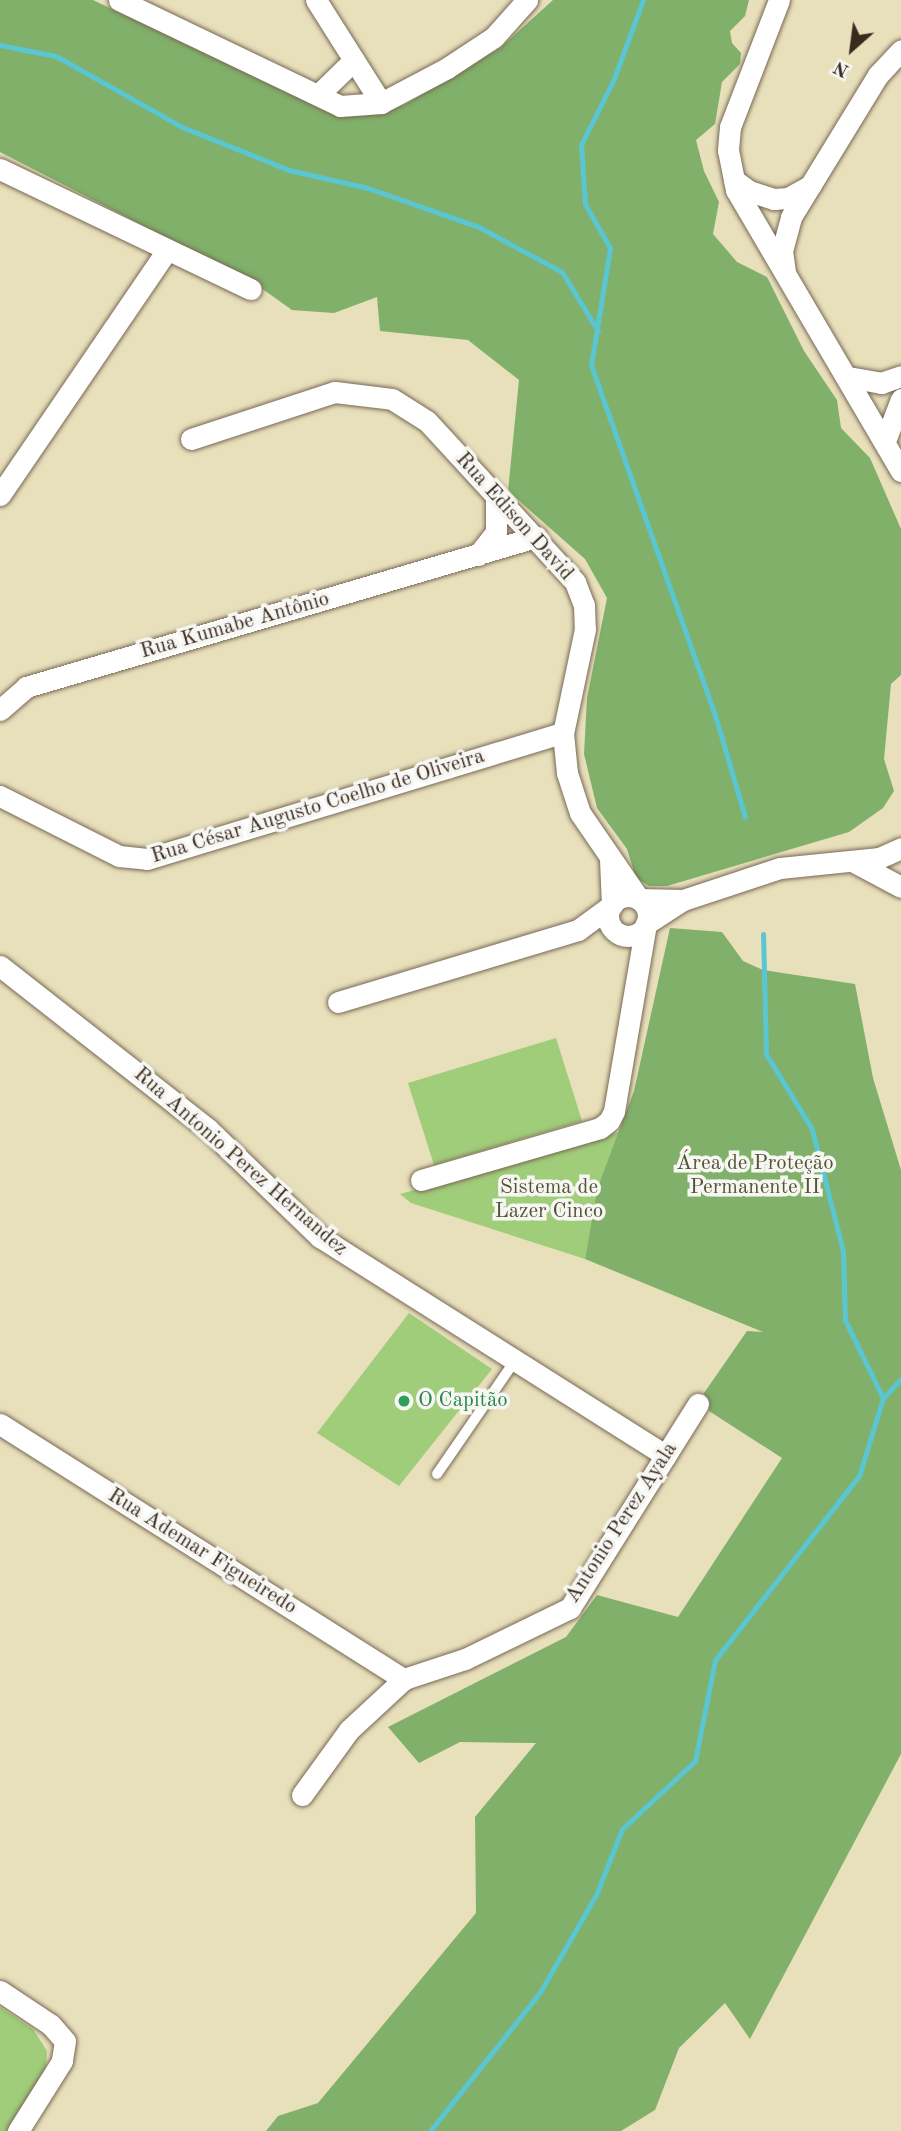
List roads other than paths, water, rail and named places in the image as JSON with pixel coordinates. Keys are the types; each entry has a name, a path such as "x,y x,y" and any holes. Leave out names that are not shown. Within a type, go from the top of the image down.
{"street":[{"path":"119,0 340,106 381,103 494,37 527,0"},
{"path":"316,0 381,103"},
{"path":"779,0 730,127 728,150 734,180 741,202 848,377 901,471"},
{"path":"785,272 785,234 811,185 878,75 901,50"},
{"path":"318,96 354,60"},
{"path":"0,169 166,252 251,289"},
{"path":"734,180 749,191 774,199 789,198 811,185"},
{"path":"0,495 166,252"},
{"path":"848,377 881,383 901,376"},
{"name":"Rua Edison David","path":"191,439 335,393 372,394 392,399 427,421 575,582 584,605 581,654 563,733 567,773 580,813 639,899"},
{"path":"885,441 901,399"},
{"path":"478,555 496,532 496,499"},
{"name":"Rua Kumabe Antônio","path":"0,710 26,687 536,537"},
{"name":"Rua César Augusto Coelho de Oliveira","path":"0,796 119,856 147,859 563,733"},
{"path":"578,930 638,933 646,924 683,900 800,863 846,860 896,851"},
{"path":"894,882 882,866 896,851"},
{"path":"610,859 612,905 609,919 620,933 636,974"},
{"path":"846,860 894,882"},
{"path":"338,1002 578,930 624,896 683,900"},
{"path":"421,1180 600,1128 609,1121 635,1001 636,974 648,911 639,899"},
{"name":"Rua Antonio Perez Hernandez","path":"0,966 208,1129 320,1237 666,1456"},
{"name":"Antonio Perez Ayala","path":"302,1795 349,1730 404,1679 477,1654 570,1608 698,1404"},
{"name":"Rua Ademar Figueiredo","path":"0,1424 404,1679"},
{"path":"0,1991 51,2025 65,2041 62,2061 18,2131"}],"lane":[{"path":"437,1474 514,1362"}],"waterway":[{"path":"643,0 613,81 581,145 585,204 610,248 591,365 715,715 745,817"},
{"path":"0,45 56,56 182,127 289,170 368,188 479,227 562,272 598,331"},
{"path":"430,2131 540,1992 596,1895 622,1829 695,1761 715,1660 859,1476 883,1398 845,1320 843,1251 812,1129 766,1054 763,934"},
{"path":"883,1398 901,1379"}],"place":[{"name":"O Capitão","path":"404,1401"}],"park label":[{"name":"Área de Proteção Permanente II","path":"755,1176"},
{"name":"Sistema de Lazer Cinco","path":"549,1200"}]}
